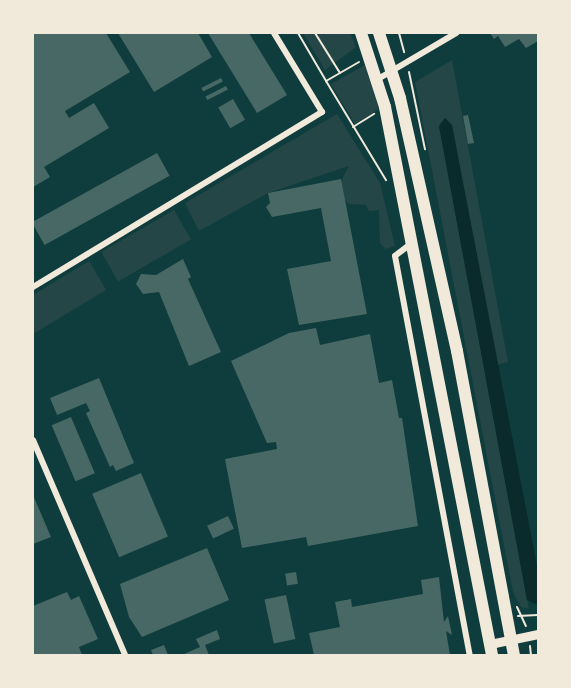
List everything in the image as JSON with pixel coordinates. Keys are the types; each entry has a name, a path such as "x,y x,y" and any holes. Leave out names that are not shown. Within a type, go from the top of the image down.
{"main road":[{"path":"361,33 378,80 413,243 491,649"},
{"path":"379,33 392,71 457,351 514,655"}],"street":[{"path":"33,287 322,112 274,33"},
{"path":"378,80 456,33"},
{"path":"413,243 395,256 471,655"},
{"path":"33,440 125,655"},
{"path":"491,649 511,640 538,634"}],"path":[{"path":"298,33 338,101"},
{"path":"315,33 340,73"},
{"path":"385,47 400,37"},
{"path":"326,81 370,55"},
{"path":"507,616 538,615"}],"shaded area":[{"path":"303,33 350,33 356,47 325,70"},
{"path":"452,60 508,362 496,365 445,118 439,126 529,609 521,607 513,592 415,82"},
{"path":"365,65 379,109 355,124 331,84"},
{"path":"337,114 380,183 395,246 386,249 380,243 379,210 369,211 366,205 349,204 345,200 340,183 349,166 268,193 199,231 185,203"},
{"path":"445,118 452,125 538,571 538,603 535,604 527,600 439,126"},
{"path":"174,210 191,239 118,281 101,252"},
{"path":"89,261 106,290 33,334 33,295"}],"building":[{"path":"33,33 106,33 130,72 65,111 69,118 94,103 109,128 44,167 50,177 33,187"},
{"path":"118,33 198,33 212,57 154,92"},
{"path":"208,33 249,33 287,95 257,113"},
{"path":"490,33 538,33 538,41 526,48 519,39 505,47 498,36 494,39"},
{"path":"221,78 223,82 203,92 201,88"},
{"path":"226,86 228,90 207,100 206,96"},
{"path":"233,99 245,120 230,128 218,108"},
{"path":"468,115 474,143 468,144 463,116"},
{"path":"157,153 170,176 45,245 33,222"},
{"path":"341,179 367,314 299,325 287,269 331,261 321,208 272,217 266,207 270,203 268,193"},
{"path":"183,259 191,277 188,279 221,352 189,366 159,292 143,294 136,284 141,274 156,275"},
{"path":"316,328 320,345 370,334 379,383 392,380 399,418 402,418 418,526 308,546 306,537 242,548 225,459 277,449 276,442 267,443 231,361 289,333"},
{"path":"99,378 134,463 116,471 113,465 110,467 86,413 90,411 86,403 57,415 50,398"},
{"path":"71,417 95,473 76,481 52,425"},
{"path":"141,473 168,537 119,557 92,494"},
{"path":"33,495 51,537 33,544"},
{"path":"228,516 234,529 213,538 207,526"},
{"path":"207,548 229,600 142,637 129,617 120,584"},
{"path":"296,572 298,584 287,586 285,574"},
{"path":"439,577 444,622 448,616 452,635 446,631 450,655 314,655 309,633 340,627 335,602 351,599 352,607 423,594 421,580"},
{"path":"67,592 71,600 79,596 98,639 79,647 82,655 33,655 33,606"},
{"path":"286,595 295,639 274,644 264,600"},
{"path":"217,630 220,639 205,645 209,655 182,655 200,647 196,639"},
{"path":"164,645 168,655 153,655 151,650"}]}
